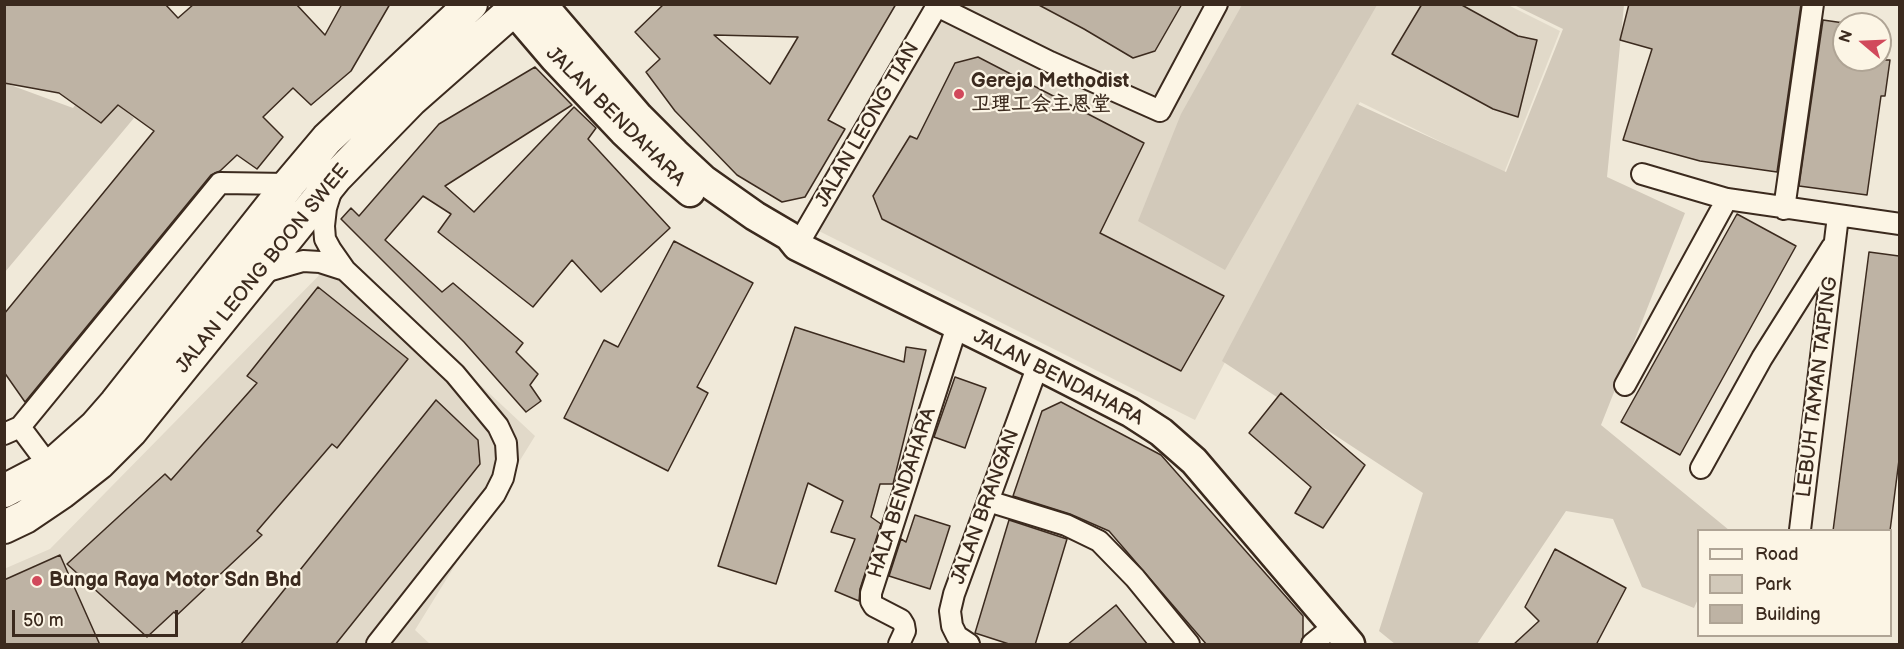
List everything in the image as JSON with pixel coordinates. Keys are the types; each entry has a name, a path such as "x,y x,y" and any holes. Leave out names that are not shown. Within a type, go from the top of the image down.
{"main road":[{"name":"JALAN LEONG BOON SWEE","path":"4,491 50,467 95,427 116,404 327,139 471,4"},
{"name":"JALAN LEONG BOON SWEE","path":"4,527 25,517 62,492 99,463 131,431 336,177 411,100 519,6"},
{"name":"JALAN BENDAHARA","path":"519,6 555,58 623,131 695,196 784,246 797,246 1130,412 1161,432 1194,461 1342,635"}],"street":[{"path":"938,5 1050,62 1160,111 1216,4"},
{"path":"1784,208 1813,4"},
{"name":"JALAN LEONG TIAN","path":"797,246 938,5"},
{"path":"1642,174 1727,199 1899,224"},
{"path":"336,177 326,208 324,232 331,250 345,270 455,374 498,426 506,443 507,460 503,478 495,494 383,642"},
{"name":"JALAN LEONG BOON SWEE","path":"12,430 220,183 289,184"},
{"path":"1625,385 1727,199"},
{"name":"LEBUH TAMAN TAIPING","path":"1800,529 1838,216"},
{"name":"LEBUH TAMAN TAIPING","path":"1701,468 1762,358 1835,243"},
{"path":"259,273 303,261 320,262 345,270"},
{"name":"HALA BENDAHARA","path":"899,645 905,631 902,620 874,606 871,593 957,326"},
{"name":"JALAN BRANGAN","path":"969,645 957,636 952,626 950,611 1038,365"},
{"path":"12,430 50,467"},
{"path":"988,501 1066,525 1098,541 1135,578 1189,645"},
{"path":"1312,645 1342,635"}],"shaded area":[{"path":"1506,4 1560,31 1504,173 1360,102 1195,420 805,224 932,5"},
{"path":"340,254 535,436 415,630 430,644 5,644 4,569 50,549"}],"green space":[{"path":"1242,5 1377,5 1225,270 1138,221 1181,114"},
{"path":"1514,5 1624,5 1607,177 1685,213 1601,425 1728,529 1697,529 1697,601 1694,608 1642,587 1613,519 1566,511 1477,644 1395,644 1379,631 1423,493 1222,361 1357,104 1506,172 1563,29"},
{"path":"5,83 73,108 91,83 134,118 5,272"}],"building":[{"path":"4,4 165,4 178,18 194,4 296,4 325,35 342,4 390,4 351,71 311,105 293,88 263,117 283,137 257,169 237,155 220,171 211,175 25,402 4,372 4,314 154,131 118,105 101,123 59,93 4,83"},
{"path":"664,4 896,4 828,120 845,129 805,197 782,202 737,175 675,111 646,72 660,59 635,32","holes":["714,35 798,37 770,84"]},
{"path":"1037,4 1182,4 1155,51 1133,58"},
{"path":"1422,4 1460,4 1518,36 1537,40 1518,117 1493,109 1392,54"},
{"path":"1629,4 1801,4 1777,172 1700,161 1623,140 1652,49 1620,40"},
{"path":"1823,20 1832,21 1832,72 1888,72 1885,96 1881,96 1867,195 1799,186"},
{"path":"978,57 1144,143 1100,233 1224,296 1181,371 882,219 873,196 910,136 917,139 955,63"},
{"path":"535,67 572,105 445,186 474,212 574,107 596,128 588,139 670,228 601,292 572,260 533,307 438,232 451,214 423,196 385,240 442,292 453,283 523,343 516,352 538,374 530,385 541,401 526,412 464,342 341,219 351,208 359,216 439,124"},
{"path":"1737,214 1796,246 1680,455 1621,422"},
{"path":"674,241 753,283 697,387 708,393 668,471 564,418 604,340 618,347"},
{"path":"1869,252 1899,256 1899,460 1890,529 1833,529"},
{"path":"318,287 408,359 337,448 332,444 257,531 262,535 177,615 174,612 147,637 67,564 165,474 171,480 257,383 247,376"},
{"path":"795,327 904,362 906,347 926,350 893,484 880,484 871,517 881,524 860,589 859,601 835,591 855,539 831,532 843,501 808,483 776,584 718,566"},
{"path":"955,377 986,388 965,448 934,437"},
{"path":"1281,393 1365,465 1323,528 1295,513 1311,487 1249,433"},
{"path":"436,400 478,440 480,464 335,645 240,645"},
{"path":"1061,402 1161,455 1303,616 1303,637 1300,645 1207,645 1109,531 1070,514 1013,496 1042,411"},
{"path":"915,515 950,526 930,589 889,576 901,539 906,542"},
{"path":"1009,520 1067,539 1035,645 1012,645 975,633"},
{"path":"1555,549 1626,588 1596,645 1513,645 1539,621 1525,607"},
{"path":"60,555 100,645 4,645 4,580"},
{"path":"1116,605 1148,645 1067,645"}],"place":[{"name":"Gereja Methodist 卫理工会主恩堂","path":"959,94"},
{"name":"Bunga Raya Motor Sdn Bhd","path":"37,581"}]}
